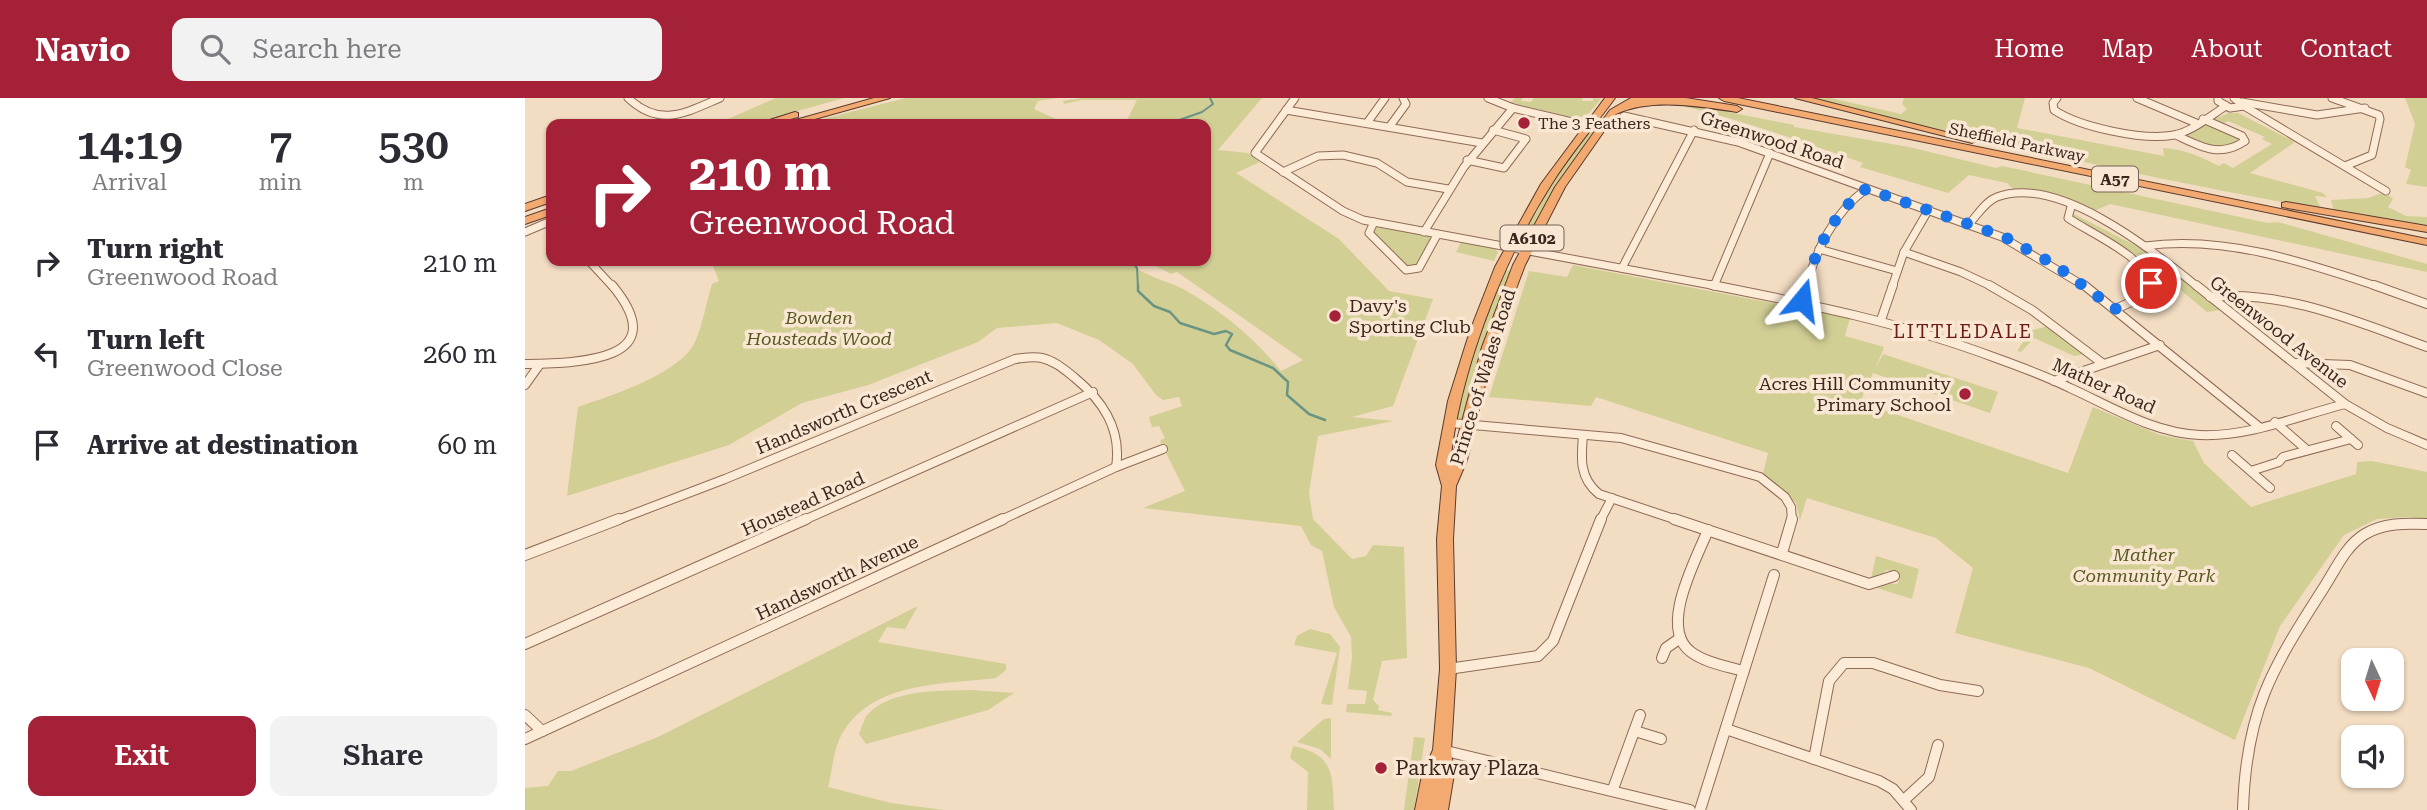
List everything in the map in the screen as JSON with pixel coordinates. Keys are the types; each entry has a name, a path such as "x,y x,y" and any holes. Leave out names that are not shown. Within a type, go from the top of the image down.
{"highway":[{"path":"781,119 859,98"},
{"path":"805,119 885,98"},
{"name":"Prince of Wales Road","path":"1449,486 1443,464 1451,424 1476,331 1510,247 1546,184 1610,98"},
{"name":"A6102","path":"1615,98 1638,101 1665,98"},
{"path":"1665,98 1976,150"},
{"name":"Sheffield Parkway","path":"1724,98 2427,242"},
{"name":"Sheffield Parkway","path":"1755,98 2427,235"},
{"path":"1800,98 2014,150"},
{"name":"Prince of Wales Road","path":"1439,810 1445,774 1442,750 1448,669 1445,539 1449,486 1460,460 1495,326 1526,251 1560,187 1588,145 1613,112 1638,101"},
{"path":"525,201 546,193"},
{"path":"525,208 546,200"},
{"path":"2267,202 2427,229"},
{"path":"525,214 546,206"},
{"path":"2255,208 2427,248"},
{"path":"525,222 546,213"},
{"name":"Prince of Wales Road","path":"1424,810 1431,775 1442,750"}],"street":[{"path":"628,98 641,112 661,116 685,112 720,98"},
{"path":"1295,98 1286,110 1482,143"},
{"path":"1367,123 1385,98"},
{"path":"1390,126 1406,104 1402,98"},
{"path":"1488,98 1502,105 1589,126"},
{"path":"1502,105 1509,98"},
{"path":"2057,98 2053,103 2054,110 2070,121 2152,135 2176,135 2219,153 2228,152 2245,141 2242,136 2137,98"},
{"path":"2218,98 2225,106 2237,108 2239,100"},
{"path":"2332,98 2365,108 2379,115 2380,119 2375,148 2368,158 2345,166"},
{"path":"2239,100 2318,115 2365,108"},
{"path":"2239,100 2386,191"},
{"path":"2176,135 2225,106"},
{"path":"1424,232 1467,160 1513,108"},
{"name":"Mather Road","path":"1286,110 1255,149 1258,156 1343,211 1374,222 1802,302 1881,320 1972,348 2054,381 2125,415 2175,432 2226,434 2345,404"},
{"path":"658,119 661,116"},
{"name":"Greenwood Road","path":"1624,116 1694,130 1770,153 2003,236 2055,265 2115,309 2258,426"},
{"path":"1467,160 1504,168 1526,139 1493,130"},
{"path":"1622,268 1694,130"},
{"path":"1714,286 1770,153"},
{"path":"1283,172 1318,156 1343,155 1377,163 1407,182 1448,189"},
{"path":"1802,302 1819,249 1837,216 1866,189"},
{"name":"Greenwood Avenue","path":"1970,223 1991,201 2017,192 2036,195 2071,207 2145,246 2345,404 2376,423 2427,445"},
{"path":"2071,207 2068,218 2131,258 2149,278 2149,294 2141,300 2115,309"},
{"path":"1881,320 1904,252 1929,209"},
{"path":"1374,222 1369,233 1406,270 1419,268 1437,234"},
{"path":"525,232 546,224"},
{"path":"541,226 546,230"},
{"path":"2145,246 2188,241 2227,247 2323,270 2427,304"},
{"path":"1819,249 1897,271"},
{"path":"1904,252 1989,282 2054,323 2102,363"},
{"path":"525,364 597,359 614,351 632,336 636,325 631,312 593,266"},
{"path":"2210,298 2244,294 2263,296 2350,320 2427,347"},
{"path":"2054,381 2160,345"},
{"name":"Handsworth Crescent","path":"525,555 725,479 1002,362 1030,357 1049,360 1093,392 1113,425 1119,457 1116,467"},
{"path":"2295,363 2350,365 2427,393"},
{"path":"525,384 540,364"},
{"name":"Houstead Road","path":"525,644 1093,392"},
{"path":"2275,422 2307,450"},
{"path":"1451,424 1621,438 1763,478 1786,497 1791,507 1792,524 1782,553"},
{"path":"2251,471 2307,450 2354,442 2336,426"},
{"path":"1583,435 1583,475 1594,491 1869,584 1893,576"},
{"name":"Handsworth Avenue","path":"525,739 1116,467 1163,449"},
{"path":"2232,455 2270,488"},
{"path":"1448,669 1538,656 1548,649 1597,526 1612,498"},
{"path":"2243,810 2253,723 2262,694 2293,635 2349,550 2363,536 2383,526 2427,524"},
{"path":"1708,530 1675,623 1679,639 1700,657 1743,671"},
{"path":"1700,810 1774,575"},
{"path":"1662,658 1663,650 1679,639"},
{"path":"1814,759 1829,681 1844,663 1873,663 1940,685 1978,691"},
{"path":"525,715 542,731"},
{"path":"1613,789 1640,715"},
{"path":"1726,729 1879,781 1893,789 1908,805 1934,770 1938,745"},
{"path":"1635,731 1661,739"},
{"path":"1442,750 1613,789 1690,810"}],"green space":[{"path":"776,98 844,98 769,119 728,119"},
{"path":"906,98 1058,98 1038,101 1034,109 1056,119 823,119"},
{"name":"Bowden Housteads Wood","path":"1081,98 1262,98 1218,150 1248,153 1260,162 1236,173 1339,239 1389,291 1433,299 1393,406 1352,417 1394,421 1318,436 1309,492 1313,519 1352,559 1366,556 1373,545 1404,547 1407,658 1382,661 1373,700 1379,706 1378,710 1392,713 1391,716 1346,712 1347,704 1365,704 1367,691 1348,689 1352,658 1351,637 1334,607 1322,551 1311,545 1301,526 1143,508 1185,491 1160,441 1165,438 1159,426 1152,427 1149,417 1182,406 1179,397 1163,400 1156,395 1133,364 1099,340 1057,323 997,328 978,342 868,385 802,403 729,445 567,496 578,407 660,374 687,354 698,335 712,284 719,281 713,266 1133,266 1185,290 1211,307 1237,326 1281,371 1303,360 1177,272 1171,274 1156,266 1211,266 1211,119 1128,119 1137,100 1082,100 1064,104 1063,101"},
{"path":"1515,98 1531,102 1534,98 1583,98 1582,101 1601,99 1584,119 1580,119 1510,103"},
{"path":"1805,98 1830,98 1901,114 1907,109 1902,104 1904,98 2025,98 2017,128 2164,156 2163,148 2178,150 2219,166 2224,163 2233,168 2272,144 2262,139 2265,137 2228,121 2221,125 2212,120 2229,113 2238,113 2295,142 2250,173 2323,193 2327,197 2315,196 2321,209 2191,185"},
{"path":"2405,98 2427,98 2427,187 2406,184 2411,170 2405,167 2415,124"},
{"path":"1673,101 1794,127 1909,147 1996,168 2002,166 2268,223 2278,222 2427,264 2427,272 2110,204 2092,212 2031,191 2013,189 2007,183 1969,175 1948,193 1860,167 1863,163 1765,130 1666,102"},
{"path":"1599,121 1563,175 1529,235 1524,234 1561,169"},
{"path":"2202,123 2239,136 2242,141 2224,151 2184,137 2183,133"},
{"path":"2385,192 2393,199 2388,207 2406,216 2427,217 2427,227 2334,211 2331,200 2368,198"},
{"path":"2074,214 2142,249 2166,268 2172,284 2162,283 2143,259 2072,216"},
{"path":"1377,227 1428,236 1431,239 1415,266 1407,266 1372,232"},
{"path":"1461,242 1494,248 1498,252 1494,261 1456,252"},
{"name":"Mather Community Park","path":"1573,265 1850,318 1845,336 1884,347 1875,370 1883,354 1998,392 1990,413 1873,373 1860,402 2068,473 2093,407 2160,435 2193,441 2204,463 2251,507 2356,474 2357,462 2372,461 2427,472 2427,520 2409,517 2377,519 2344,535 2280,626 2235,740 2089,668 1955,633 1973,568 1936,538 1807,498 1800,520 1796,503 1763,474 1768,453 1596,397 1591,406 1489,397 1529,271 1567,277"},
{"path":"1506,270 1512,271 1465,419 1460,420 1457,417 1477,342"},
{"path":"2171,272 2220,310 2207,312 2177,287"},
{"path":"2048,326 2084,354 2074,356 2034,338 2021,352 2017,351 2023,342 2022,333"},
{"path":"1876,556 1919,569 1912,599 1874,587 1886,583 1897,584 1900,578 1895,572 1886,570 1881,576 1871,579"},
{"path":"918,606 905,629 887,627 878,642 1006,664 1006,670 996,678 907,690 886,696 867,706 851,721 839,740 828,787 891,803 944,810 525,810 525,788 548,786 558,771 571,771 658,737"},
{"path":"1310,629 1330,634 1340,647 1332,705 1321,704 1337,653 1294,645 1297,636"},
{"path":"970,690 1014,693 988,710 866,744 859,734 868,714 890,700 916,693"},
{"path":"1331,718 1331,759 1320,749 1297,742 1324,719"},
{"path":"1414,737 1425,738 1414,810 1404,810"},
{"path":"1293,746 1316,754 1328,767 1333,785 1334,810 1307,810 1308,772 1290,758"}],"waterway":[{"path":"1182,119 1202,112 1213,104 1210,98"},
{"path":"1135,266 1138,287"},
{"path":"1138,287 1138,291 1154,306 1170,312 1180,323 1214,334 1226,331 1232,334 1226,345 1230,350 1273,368 1288,382 1287,395 1309,414 1325,420"}],"place":[{"name":"The 3 Feathers","path":"1524,123"},
{"name":"Davy's Sporting Club","path":"1335,316"},
{"name":"Acres Hill Community Primary School","path":"1965,394"},
{"name":"Parkway Plaza","path":"1381,768"}],"district":[{"name":"LITTLEDALE","path":"1963,331"}],"route":[{"path":"1802,300 1815,259 1837,216 1866,189 2003,236 2055,265 2115,309 2141,300 2149,294 2151,283"}]}
